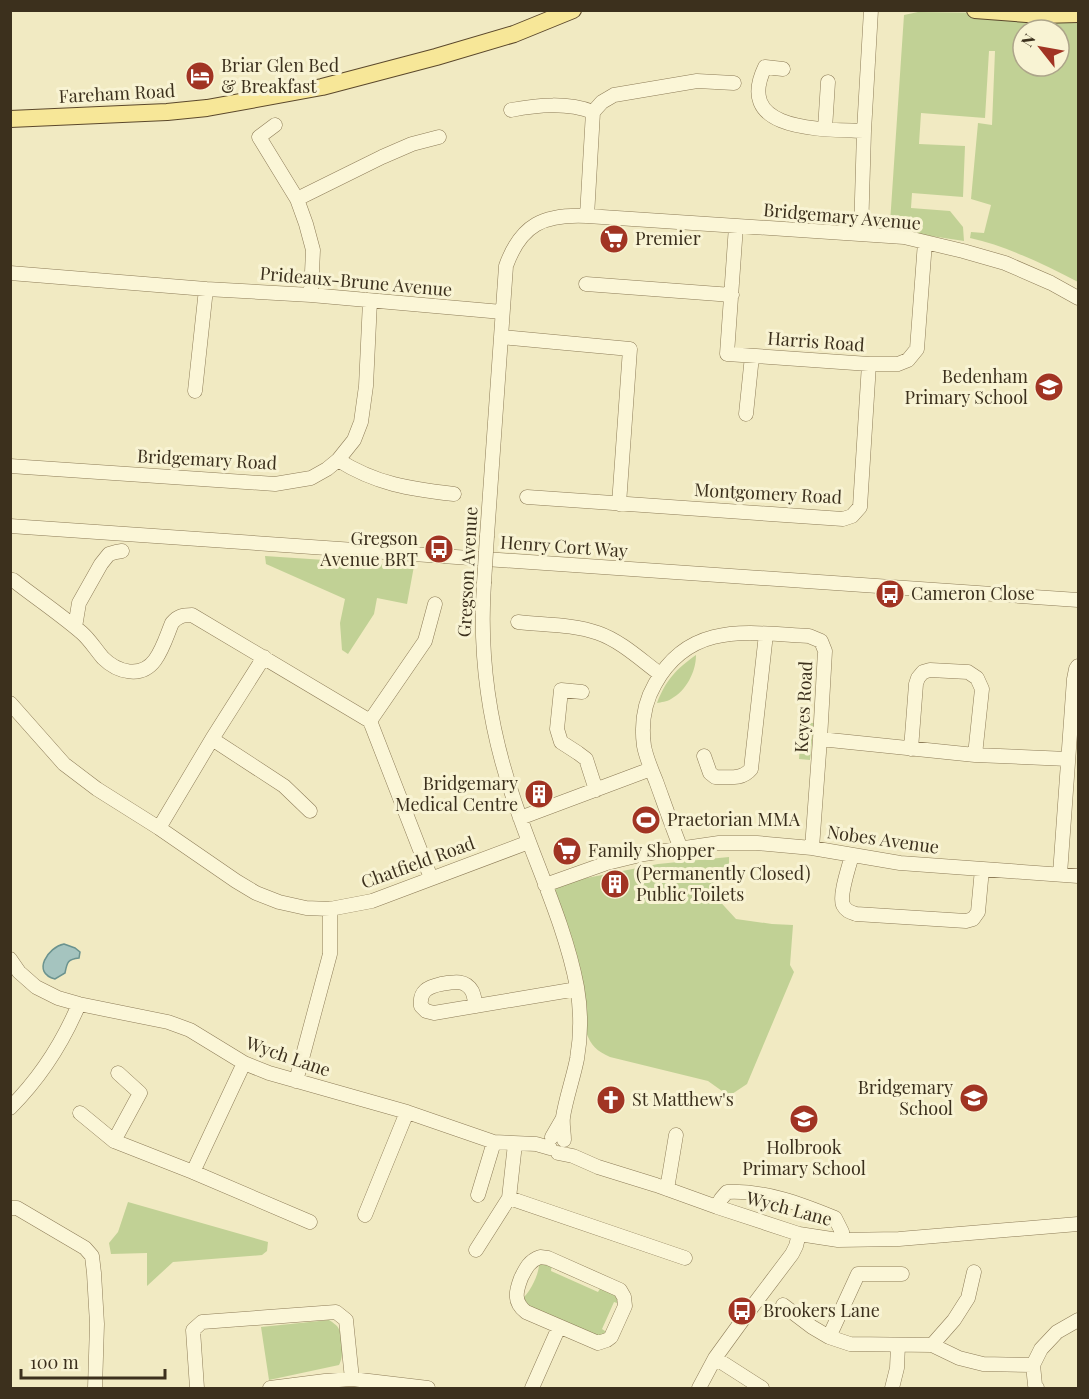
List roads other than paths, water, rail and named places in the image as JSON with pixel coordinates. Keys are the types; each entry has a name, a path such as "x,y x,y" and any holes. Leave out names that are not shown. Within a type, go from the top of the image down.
{"main road":[{"name":"Fareham Road","path":"10,119 167,112 219,106 322,87 514,34 573,10"},
{"path":"975,10 1040,15 1078,14"}],"street":[{"path":"861,234 871,10"},
{"path":"783,69 765,68 758,91 761,105 774,117 805,128 864,131"},
{"path":"587,216 593,112 602,102 614,95 697,81 734,83"},
{"path":"825,129 828,82"},
{"path":"511,110 535,105 581,107 593,112"},
{"path":"275,125 258,137 297,199 306,224 313,250 311,295"},
{"path":"297,199 411,144 439,137"},
{"name":"Gregson Avenue","path":"554,1143 563,1118 577,1058 580,1021 577,989 570,957 501,761 488,698 483,646 484,583 506,266 512,250 522,236 542,221 556,216 736,226"},
{"name":"Bridgemary Avenue","path":"736,226 904,237 963,250 1005,263 1051,283 1078,298"},
{"name":"Harris Road","path":"736,226 727,354 869,364 898,364 908,360 917,349 925,242"},
{"name":"Prideaux-Brune Avenue","path":"10,273 311,295 502,312"},
{"path":"586,284 732,295"},
{"path":"195,391 206,289"},
{"name":"Bridgemary Road","path":"10,466 275,484 311,477 338,460 354,440 362,422 370,301"},
{"path":"501,337 630,350 619,504"},
{"path":"746,414 752,356"},
{"name":"Montgomery Road","path":"527,497 843,519 852,516 860,507 869,364"},
{"path":"338,460 375,480 415,489 454,494"},
{"name":"Henry Cort Way","path":"10,526 1078,600"},
{"path":"75,627 79,603 110,551"},
{"path":"22,582 86,637 102,657 123,671 132,672 147,668 154,660 172,622 182,615 192,615 370,721 431,878"},
{"path":"370,721 425,640 435,604"},
{"path":"518,622 581,628 598,633 619,644 660,674"},
{"name":"Keyes Road","path":"681,849 644,748 643,717 646,702 660,674 681,652 706,639 734,633 809,636 820,641 825,651 812,848"},
{"path":"704,756 710,773 715,777 740,777 752,769 766,634"},
{"path":"159,828 264,657"},
{"path":"1060,874 1073,774 1068,759 1074,745 1074,679 1078,666"},
{"path":"911,748 918,678 923,672 930,670 968,672 977,678 982,689 975,755"},
{"path":"582,692 561,690 557,729 561,742 586,759 596,790"},
{"name":"Chatfield Road","path":"10,703 64,764 97,789 236,881 256,893 279,902 306,908 330,909 372,901 529,842"},
{"path":"212,739 284,786 310,811"},
{"path":"820,739 975,755 1068,759"},
{"path":"520,818 651,769"},
{"name":"Nobes Avenue","path":"544,885 608,863 644,854 719,843 757,843 812,848 900,863 1078,876"},
{"path":"852,855 843,893 843,904 848,911 855,914 966,921 973,919 978,912 982,869"},
{"path":"297,1081 330,954 330,909"},
{"name":"Wych Lane","path":"10,959 19,972 36,987 58,998 168,1022 190,1030 244,1063 269,1073 407,1112 494,1142 554,1143 598,1167 799,1234 838,1240 899,1239 1078,1224"},
{"path":"476,1006 577,989"},
{"path":"10,1108 16,1093 46,1063 69,1028 79,1004"},
{"path":"194,1172 244,1063"},
{"path":"114,1141 140,1093 118,1073"},
{"path":"365,1215 407,1112"},
{"path":"80,1113 114,1141 194,1172 310,1222"},
{"path":"667,1189 676,1135"},
{"path":"478,1195 494,1142"},
{"path":"476,1250 509,1198 515,1144"},
{"path":"717,1208 727,1192 756,1193 776,1198 835,1218 842,1232 838,1240"},
{"path":"509,1198 685,1258"},
{"path":"10,1208 17,1208 85,1248 92,1256 97,1324 95,1389"},
{"path":"699,1389 716,1358 792,1254 799,1234"},
{"path":"536,1258 548,1258 612,1286 620,1290 624,1297 625,1306 613,1333 607,1340 598,1343 559,1327 526,1312 520,1308 516,1300 516,1290 526,1268 536,1258"},
{"path":"932,1344 954,1320 968,1298 974,1272"},
{"path":"829,1336 858,1274 902,1274"},
{"path":"783,1305 812,1327 850,1344 932,1344 959,1358 983,1364 1033,1365"},
{"path":"196,1389 193,1330 202,1322 336,1312 346,1320 352,1379"},
{"path":"1037,1389 1033,1365 1041,1349 1057,1332 1078,1320"},
{"path":"532,1389 559,1327"},
{"path":"892,1389 897,1368 898,1345"},
{"path":"716,1358 762,1389"},
{"path":"270,1389 352,1379 388,1386 428,1389"}],"water":[{"path":"64,944 80,952 79,958 70,960 65,973 55,979 44,971 44,960 52,950"}],"place":[{"name":"Briar Glen Bed & Breakfast","path":"200,76"},
{"name":"Premier","path":"614,239"},
{"name":"Bedenham Primary School","path":"1049,387"},
{"name":"Gregson Avenue BRT","path":"439,549"},
{"name":"Cameron Close","path":"890,594"},
{"name":"Bridgemary Medical Centre","path":"539,794"},
{"name":"Praetorian MMA","path":"646,820"},
{"name":"Family Shopper","path":"567,851"},
{"name":"(Permanently Closed) Public Toilets","path":"615,884"},
{"name":"Bridgemary School","path":"974,1098"},
{"name":"St Matthew's","path":"611,1100"},
{"name":"Holbrook Primary School","path":"804,1119"},
{"name":"Brookers Lane","path":"742,1311"}]}
